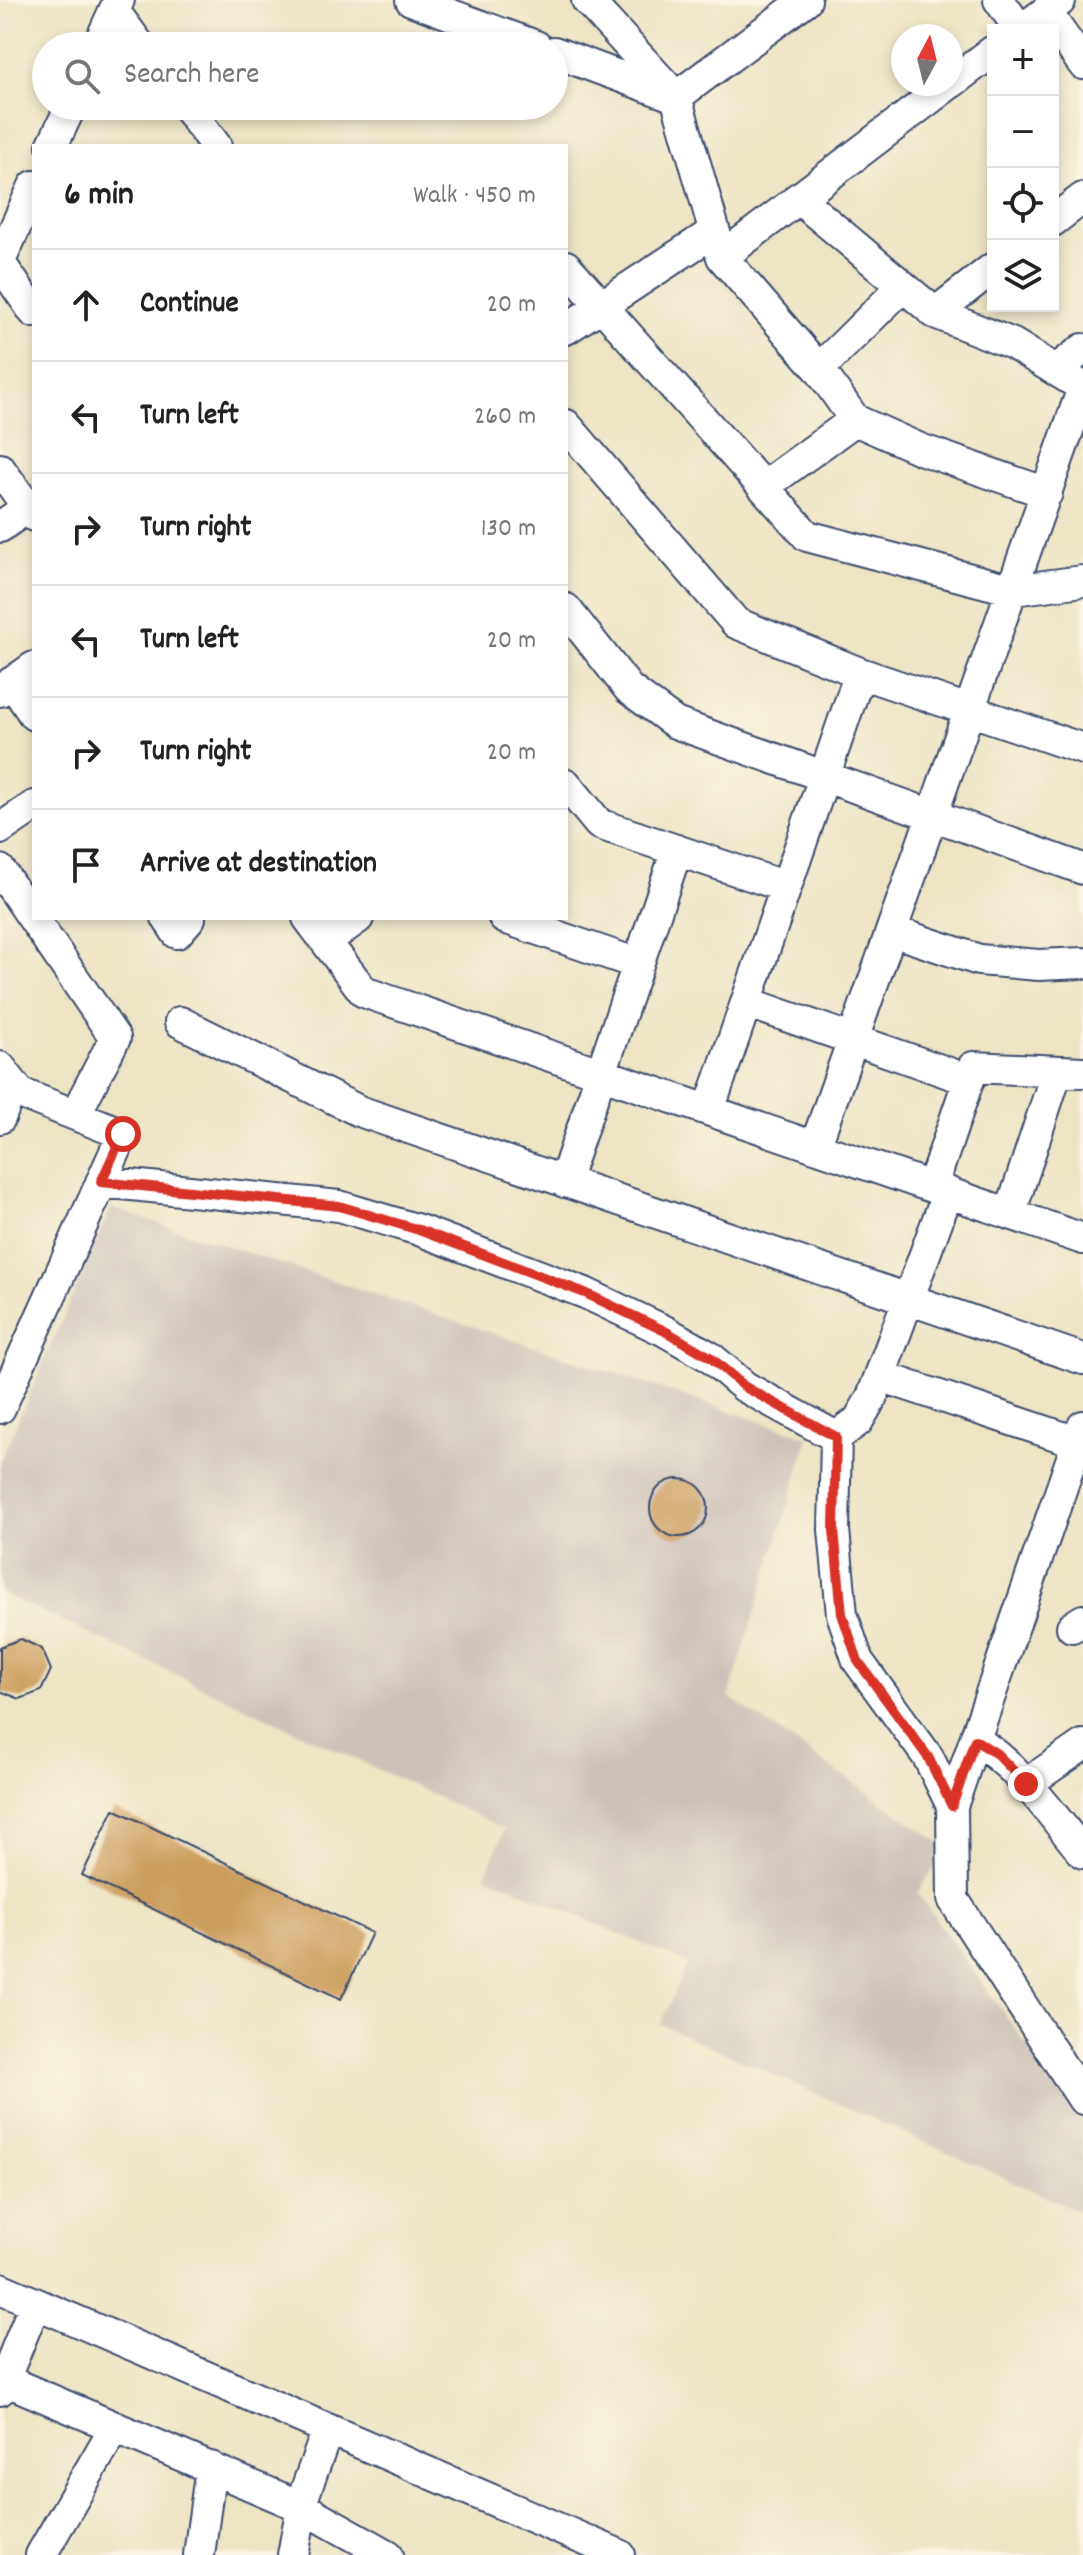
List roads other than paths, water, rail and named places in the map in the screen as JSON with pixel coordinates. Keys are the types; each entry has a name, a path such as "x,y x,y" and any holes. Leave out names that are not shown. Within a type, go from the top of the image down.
{"street":[{"path":"411,0 498,32"},
{"path":"587,0 676,97 717,245 819,369 855,420 920,449 1047,493"},
{"path":"999,0 1017,24"},
{"path":"676,97 792,4"},
{"path":"104,32 116,6"},
{"path":"116,6 132,32"},
{"path":"1029,24 1054,6 1083,64"},
{"path":"963,73 987,55"},
{"path":"568,57 676,97"},
{"path":"568,328 601,305 717,245 798,198 933,96"},
{"path":"196,120 214,144"},
{"path":"32,190 0,262 32,309"},
{"path":"798,198 935,313 1013,344 1083,387 815,1147"},
{"path":"1059,216 1083,198"},
{"path":"568,268 807,536 1013,590 1083,581"},
{"path":"935,313 987,273"},
{"path":"819,369 903,286"},
{"path":"1056,370 1083,349"},
{"path":"763,487 855,420"},
{"path":"568,431 577,459 736,623 860,673 1083,749"},
{"path":"0,469 32,508 0,527"},
{"path":"568,612 629,689 675,723 1083,869"},
{"path":"709,1110 860,673"},
{"path":"15,680 32,711"},
{"path":"568,786 599,824 786,887"},
{"path":"0,829 32,807"},
{"path":"564,1182 677,850"},
{"path":"0,870 32,917"},
{"path":"34,920 115,1038 75,1115"},
{"path":"168,920 177,933 188,920"},
{"path":"351,920 317,930 364,992 1083,1239"},
{"path":"510,920 638,964"},
{"path":"892,931 979,960 1039,965 1083,963"},
{"path":"746,1002 969,1080"},
{"path":"180,1022 359,1111 1083,1359"},
{"path":"836,1437 858,1421 880,1376 908,1300 973,1067 1070,1073 1010,1214"},
{"path":"0,1408 123,1134 20,1093 6,1075"},
{"path":"0,1118 6,1075"},
{"path":"101,1182 339,1206 419,1230 585,1293 665,1331 710,1357 745,1387 836,1437"},
{"path":"880,1376 1080,1434 952,1806 953,1899 1083,2099"},
{"path":"836,1437 834,1530 842,1614 858,1661 928,1757 952,1806"},
{"path":"975,1740 997,1754 1026,1784 1083,1853"},
{"path":"1026,1784 1083,1745"},
{"path":"0,2288 328,2429 557,2543 620,2555"},
{"path":"35,2304 2,2383 115,2427 302,2507 388,2555"},
{"path":"41,2555 115,2427"},
{"path":"293,2555 302,2507 328,2429"},
{"path":"199,2555 211,2467"}]}
